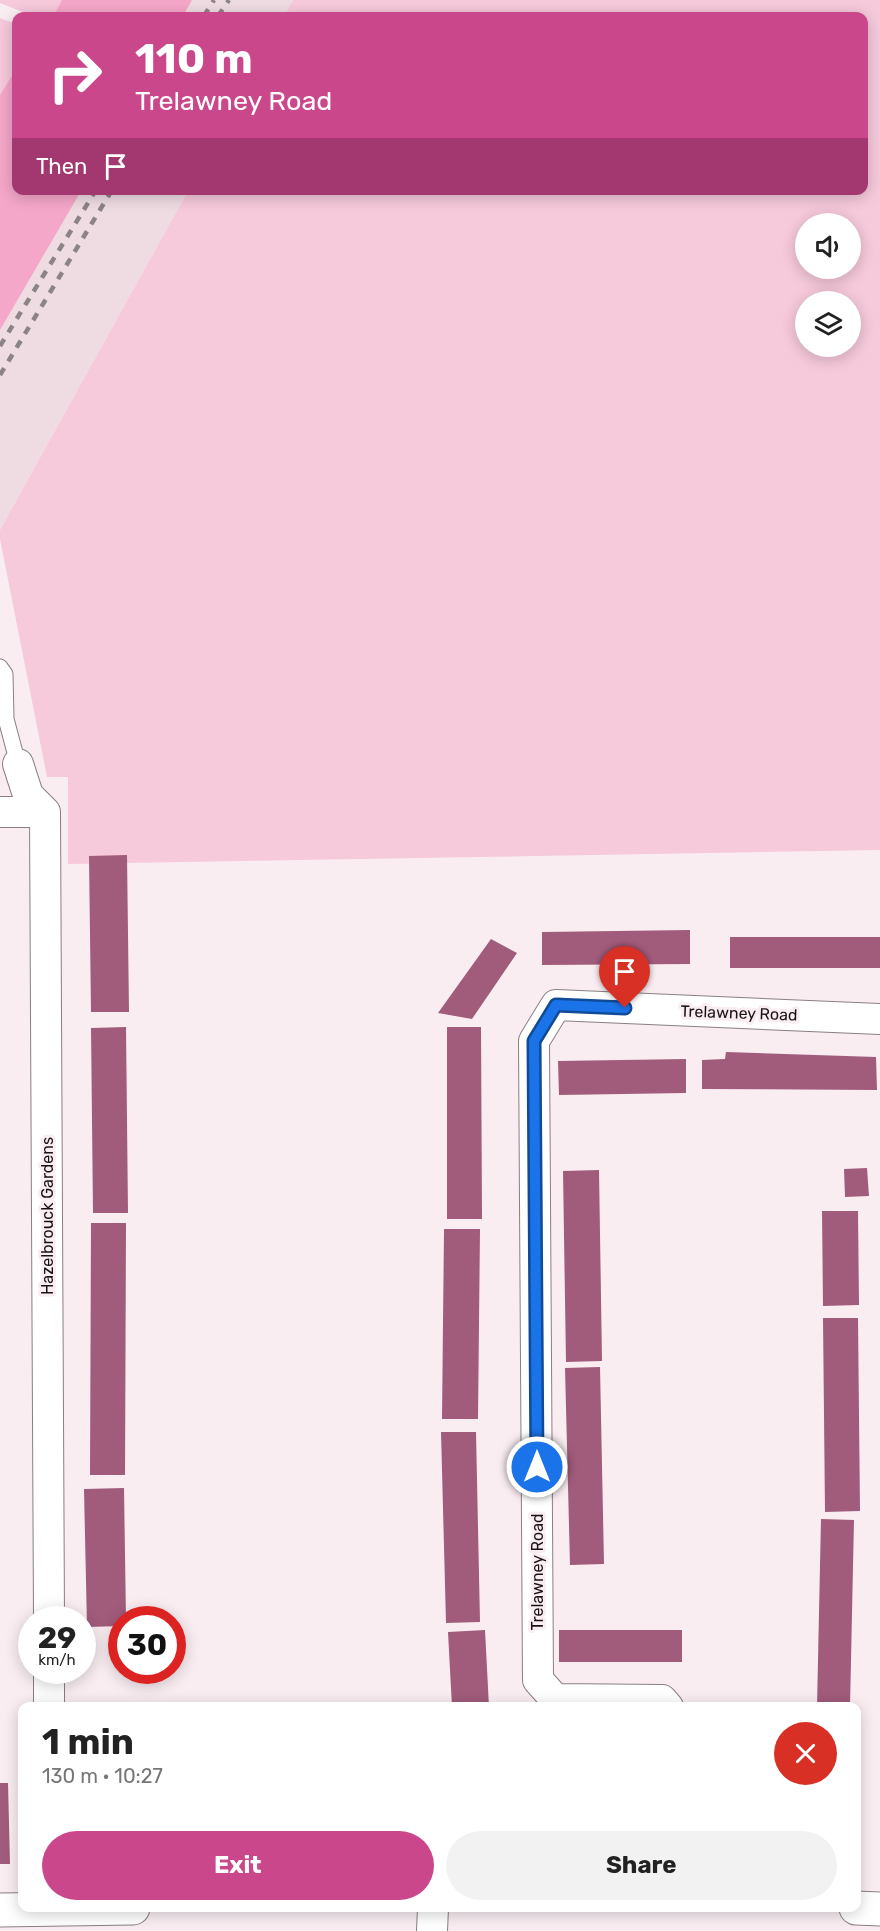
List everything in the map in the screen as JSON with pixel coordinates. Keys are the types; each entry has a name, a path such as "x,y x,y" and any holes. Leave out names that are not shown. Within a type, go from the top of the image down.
{"street":[{"path":"18,764 28,795 45,812"},
{"path":"0,812 45,812"},
{"name":"Hazelbrouck Gardens","path":"45,812 49,1606"},
{"name":"Trelawney Road","path":"664,1702 662,1700 555,1699 538,1680 534,1041 556,1005 880,1019"},
{"path":"49,1684 49,1702"},
{"path":"861,1908 880,1909"},
{"path":"0,1910 18,1910"},
{"path":"432,1931 433,1912"}],"lane":[{"path":"0,667 5,674 6,719 18,764"}],"shaded area":[{"path":"0,0 62,0 55,12 23,12 0,3"},
{"path":"62,0 293,0 286,12 55,12"},
{"path":"62,0 192,0 185,12 55,12"},
{"path":"293,0 880,0 880,850 68,864 68,777 47,777 0,530 186,195 868,195 868,12 286,12"},
{"path":"0,18 12,22 12,76 0,95"},
{"path":"12,76 12,195 186,195 0,530 0,95"},
{"path":"12,76 12,195 79,195 0,330 0,95"}],"building":[{"path":"127,855 129,1012 91,1012 89,856"},
{"path":"690,930 690,964 542,965 542,932"},
{"path":"730,937 880,937 880,968 730,968"},
{"path":"491,939 517,953 472,1019 438,1013"},
{"path":"126,1027 128,1213 93,1213 91,1028"},
{"path":"447,1027 481,1027 482,1219 447,1219"},
{"path":"726,1052 876,1057 877,1090 702,1089 702,1060 725,1059"},
{"path":"686,1059 686,1093 559,1095 558,1061"},
{"path":"867,1168 869,1196 845,1197 844,1169"},
{"path":"599,1170 602,1361 566,1362 563,1171"},
{"path":"822,1211 858,1211 859,1305 823,1306"},
{"path":"91,1223 126,1223 125,1475 90,1475"},
{"path":"444,1229 480,1229 478,1419 442,1419"},
{"path":"823,1318 858,1318 860,1511 825,1512"},
{"path":"600,1367 604,1564 570,1565 565,1368"},
{"path":"441,1432 476,1432 480,1622 446,1623"},
{"path":"124,1488 126,1606 108,1606 108,1626 96,1627 96,1606 87,1606 84,1489"},
{"path":"821,1519 854,1520 850,1702 817,1702"},
{"path":"485,1630 489,1702 452,1702 448,1632"},
{"path":"559,1630 682,1630 682,1662 559,1662"},
{"path":"0,1783 8,1783 10,1864 0,1864"}],"railway":[{"path":"206,12 214,0"},
{"path":"221,12 229,0"},
{"path":"0,346 93,195"},
{"path":"0,375 109,195"}],"route":[{"path":"537,1467 534,1041 556,1005 625,1008"}]}
